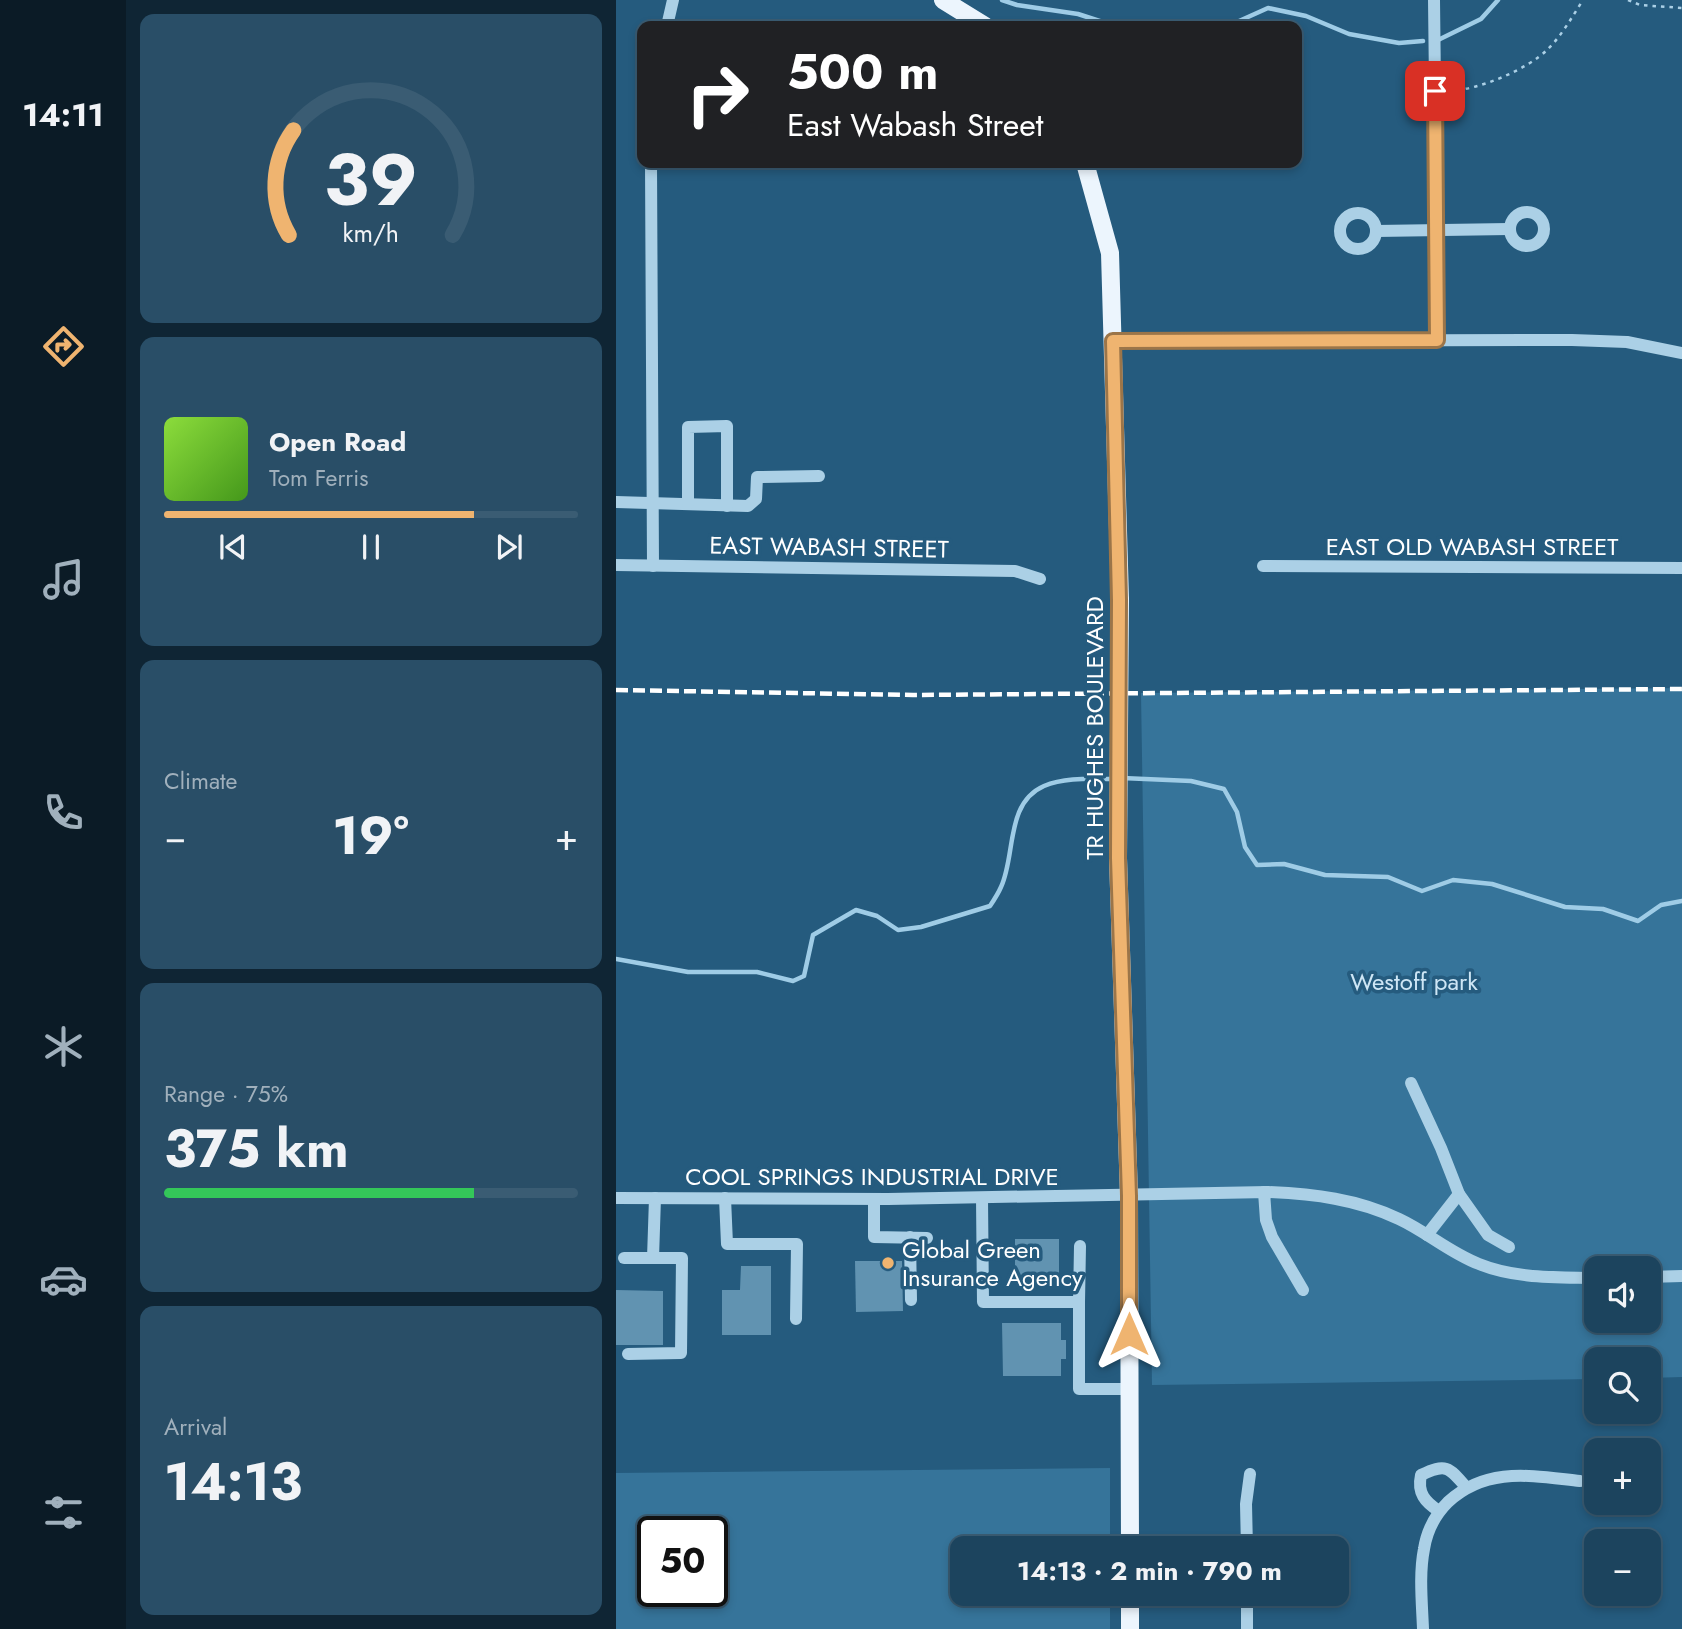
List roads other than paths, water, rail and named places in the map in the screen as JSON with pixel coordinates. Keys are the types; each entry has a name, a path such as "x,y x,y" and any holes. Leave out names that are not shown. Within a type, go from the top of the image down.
{"main road":[{"path":"943,0 977,21"},
{"name":"TR HUGHES BOULEVARD","path":"1086,168 1110,253 1113,341 1119,600 1118,858 1129,1196 1130,1536"},
{"path":"1130,1606 1130,1629"}],"street":[{"path":"668,21 673,0"},
{"path":"1434,0 1437,340"},
{"path":"651,168 653,566"},
{"path":"1376,231 1509,229"},
{"path":"1113,341 1627,342 1682,351"},
{"path":"688,504 688,427 727,426 727,506"},
{"path":"616,502 748,506 756,499 757,477 819,476"},
{"name":"EAST WABASH STREET","path":"616,565 1015,571 1041,579"},
{"name":"EAST OLD WABASH STREET","path":"1263,566 1682,568"},
{"path":"1410,1083 1441,1148 1459,1194 1488,1235 1509,1247"},
{"path":"1264,1192 1265,1220 1303,1290"},
{"name":"COOL SPRINGS INDUSTRIAL DRIVE","path":"616,1198 982,1198 1264,1192 1319,1195 1358,1203 1398,1218 1446,1249 1480,1265 1512,1274 1544,1278 1584,1278"},
{"path":"1427,1236 1459,1194"},
{"path":"653,1258 655,1198"},
{"path":"725,1198 727,1244 797,1244 796,1320"},
{"path":"982,1198 983,1302 1079,1302"},
{"path":"874,1199 874,1237 927,1238"},
{"path":"910,1237 911,1300"},
{"path":"1080,1246 1079,1389 1129,1390"},
{"path":"624,1258 682,1258 681,1353 628,1354"},
{"path":"1661,1277 1682,1276"},
{"path":"1439,1511 1426,1502 1419,1489 1421,1475 1446,1467 1466,1487"},
{"path":"1247,1536 1246,1504 1250,1474"},
{"path":"1423,1629 1424,1549 1432,1522 1439,1511 1466,1487 1500,1476 1526,1475 1580,1481"},
{"path":"1247,1606 1247,1629"}],"waterway":[{"path":"1002,0 1017,5 1078,14 1100,21"},
{"path":"1436,41 1481,19 1498,0"},
{"path":"1239,21 1268,8 1306,16 1349,34 1399,43 1423,41"},
{"path":"1122,778 1191,781 1224,789 1237,812 1245,847 1257,865 1284,864 1325,875 1388,877 1422,891 1453,880 1492,884 1565,907 1603,909 1638,921 1661,905 1682,901"},
{"path":"616,959 688,972 757,972 793,981 804,976 813,935 856,910 877,916 898,930 921,927 990,906 1006,874 1017,817 1032,794 1044,786 1061,781 1114,779"}],"railway":[{"path":"616,690 913,695 1682,689"}],"place":[{"name":"Global Green Insurance Agency","path":"888,1263"}],"park label":[{"name":"Westoff park","path":"1414,981"}]}
